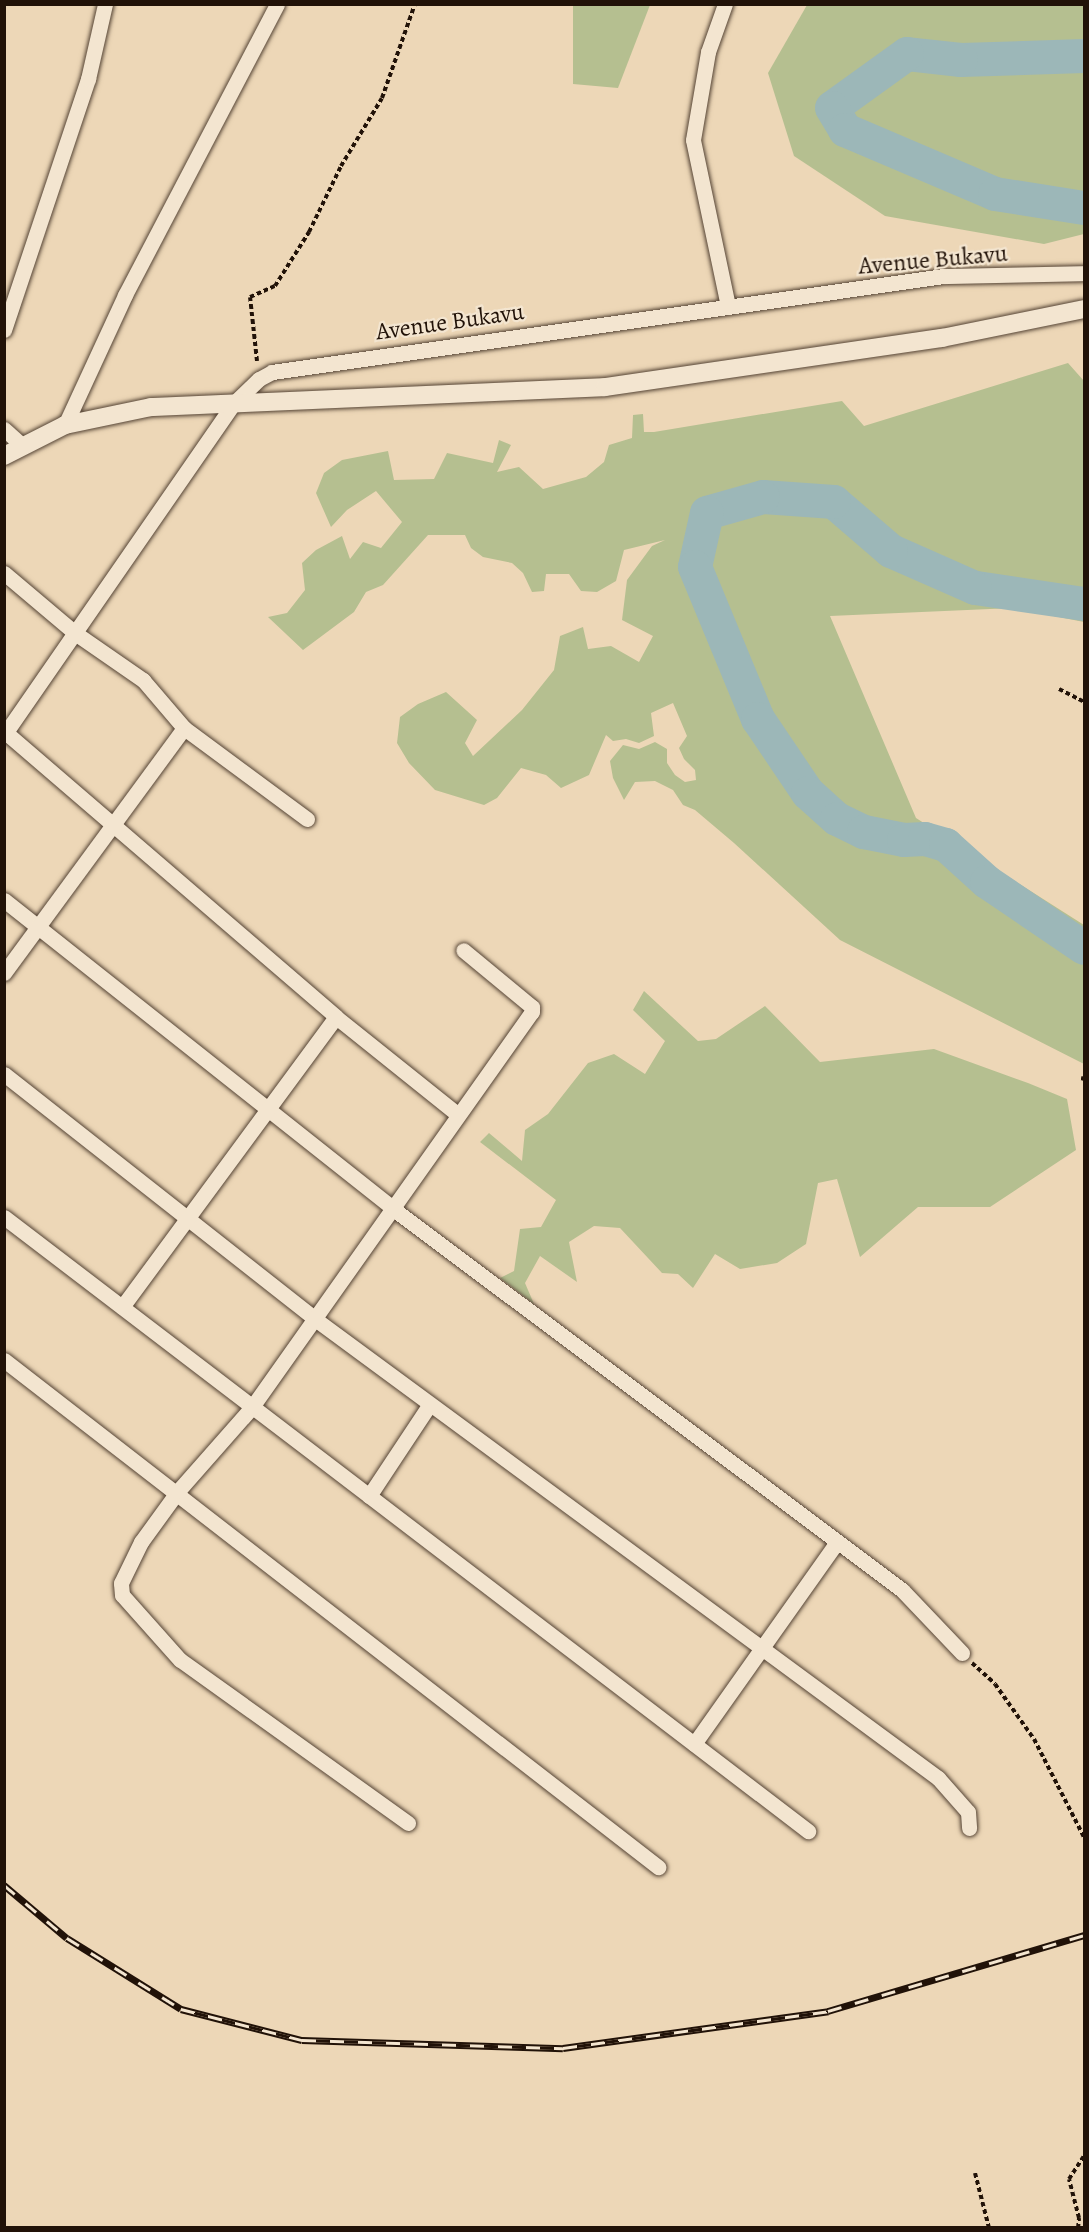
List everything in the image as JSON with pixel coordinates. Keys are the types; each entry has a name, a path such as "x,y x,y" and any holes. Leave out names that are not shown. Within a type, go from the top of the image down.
{"street":[{"path":"4,330 34,252 88,79 105,4"},
{"path":"65,425 124,295 277,4"},
{"path":"725,4 708,52 693,140 728,306"},
{"name":"Avenue Bukavu","path":"5,733 233,404 259,379 319,363 944,276 1084,273"},
{"path":"4,456 65,425 151,407 605,387 942,338 1084,309"},
{"path":"4,429 22,445"},
{"path":"4,573 75,633 143,680 184,728 307,819"},
{"path":"4,973 184,728"},
{"path":"5,733 336,1017 457,1114"},
{"path":"4,900 392,1208 902,1590 962,1653"},
{"path":"408,1823 180,1660 122,1595 121,1583 141,1542 178,1491 252,1407 457,1114 533,1010 463,950"},
{"path":"122,1307 336,1017"},
{"path":"4,1074 315,1319 938,1778 968,1812 969,1828"},
{"path":"4,1217 808,1831"},
{"path":"4,1360 178,1491 657,1867"},
{"path":"369,1496 430,1404"},
{"path":"694,1744 837,1542"}],"path":[{"path":"259,379 250,297 275,285 309,232 341,166 381,98 416,4"},
{"path":"1059,689 1084,702"},
{"path":"962,1653 994,1684 1034,1738 1084,1837"},
{"path":"1078,2228 1080,2218 1069,2179 1084,2156"},
{"path":"975,2173 989,2228"}],"green space":[{"path":"573,5 650,5 618,88 573,84"},
{"path":"807,5 1084,5 1084,234 1044,244 885,216 794,156 768,73"},
{"path":"1068,363 1084,381 1084,622 1013,608 830,616 916,818 1084,925 1084,1064 840,940 734,843 695,810 683,805 673,790 655,781 635,782 624,800 613,778 610,761 623,745 639,749 655,742 667,749 667,763 675,775 685,782 696,780 695,770 684,759 679,748 687,736 673,703 651,713 654,736 639,743 626,739 613,741 606,735 589,775 561,788 546,775 521,768 497,798 484,805 435,790 409,763 397,743 400,717 418,704 446,692 477,720 465,743 473,756 522,710 554,670 560,636 583,627 588,649 611,646 639,662 653,636 622,620 627,580 652,546 665,540 624,550 616,581 597,592 581,591 569,574 546,574 544,591 532,592 523,573 512,563 483,557 471,548 465,535 428,535 383,585 366,592 354,612 303,650 268,617 287,613 305,590 302,563 316,550 342,536 350,559 363,542 381,548 402,522 376,491 347,510 331,527 316,493 324,473 342,460 388,451 394,480 434,479 447,453 493,463 499,440 511,445 497,472 519,467 543,489 586,477 604,462 609,445 632,438 633,415 643,414 644,432 654,432 842,401 864,426"},
{"path":"644,991 698,1041 716,1039 765,1006 820,1062 934,1049 1028,1083 1067,1099 1076,1150 990,1207 918,1207 860,1257 837,1179 818,1183 806,1244 777,1263 740,1269 715,1254 693,1288 678,1274 662,1273 620,1228 594,1226 569,1242 577,1282 540,1256 525,1283 534,1304 500,1278 514,1271 520,1229 541,1227 556,1200 480,1142 489,1133 522,1161 525,1130 548,1114 588,1063 614,1054 645,1074 665,1041 633,1010"}],"waterway":[{"path":"1084,56 961,60 907,54 832,108 845,130 995,194 1084,208"},
{"path":"1084,604 975,588 891,551 834,502 763,497 707,513 695,567 758,719 808,793 837,819 864,832 904,840 925,839 946,845 987,882 1084,948"}],"railway":[{"path":"4,1885 67,1938 181,2009 302,2040 563,2048 828,2011 1084,1935"}]}
